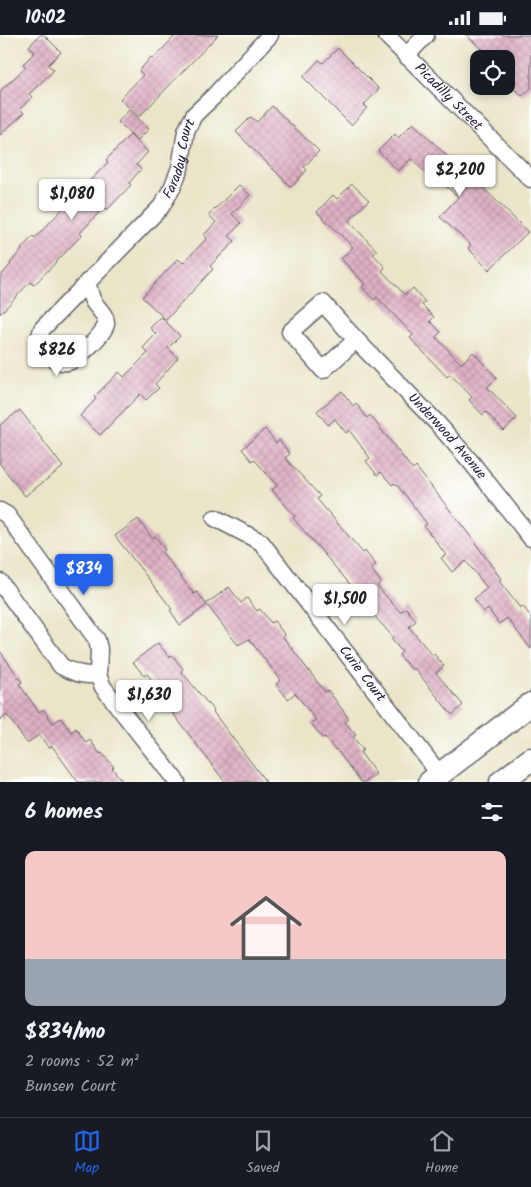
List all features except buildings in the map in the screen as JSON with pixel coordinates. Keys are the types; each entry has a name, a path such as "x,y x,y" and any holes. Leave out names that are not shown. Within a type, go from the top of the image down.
{"main road":[{"path":"435,778 531,704"},
{"path":"501,782 531,759"}],"street":[{"name":"Faraday Court","path":"87,282 93,300 105,317 106,323 103,331 75,359 67,363 59,362 44,350 39,337 42,329 87,282 161,207 172,188 180,168 186,131 194,115 270,35"},
{"name":"Picadilly Street","path":"386,35 531,179"},
{"path":"406,56 426,35"},
{"name":"Underwood Avenue","path":"356,340 466,455 531,538"},
{"path":"0,511 7,515 97,640 100,649 98,675 103,687 176,782"},
{"name":"Curie Court","path":"215,518 262,542 435,778"},
{"path":"0,582 61,665 73,673 98,675"}]}
